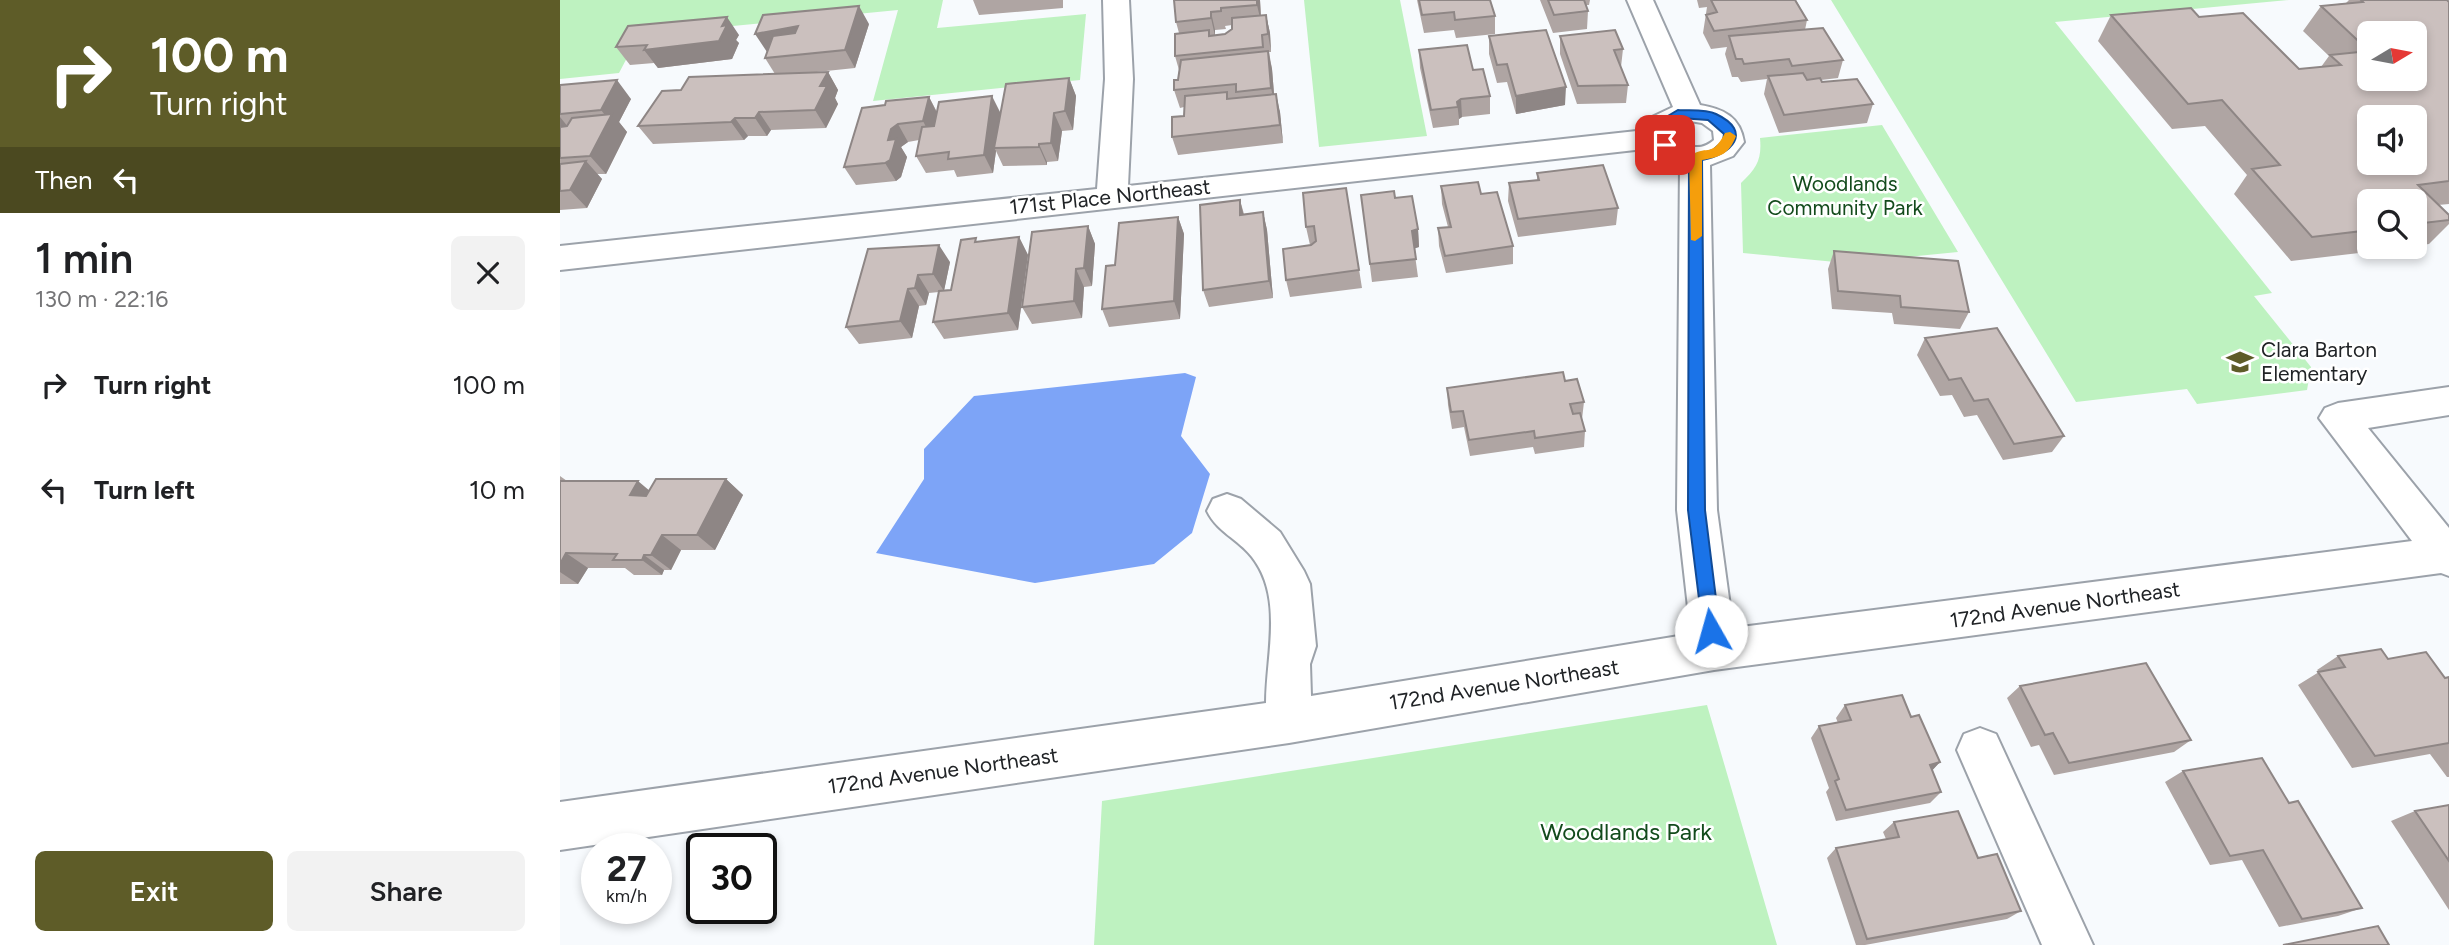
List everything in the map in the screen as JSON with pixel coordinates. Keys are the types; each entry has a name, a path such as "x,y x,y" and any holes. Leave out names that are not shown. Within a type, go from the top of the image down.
{"street":[{"path":"1112,197 1119,79 1116,0"},
{"path":"1640,0 1689,112"},
{"path":"1689,112 1712,116 1727,127 1729,142 1717,153 1695,157 1673,151 1660,138 1662,123 1689,112"},
{"name":"171st Place Northeast","path":"560,258 1660,138"},
{"path":"1695,157 1697,510 1714,650"},
{"path":"2448,555 2338,418 2449,401"},
{"path":"1227,511 1266,544 1289,584 1294,646 1287,664 1289,720"},
{"name":"172nd Avenue Northeast","path":"560,826 1289,720 1714,650 2448,555"},
{"path":"1980,750 2068,945"}],"green space":[{"path":"560,0 943,0 937,28 1086,14 1080,80 873,101 898,10 639,35 619,73 560,79"},
{"path":"1304,0 1400,0 1427,136 1319,147"},
{"path":"1831,0 2289,0 2055,22 2272,293 2254,296 2311,367 2307,390 2197,404 2187,389 2076,402"},
{"name":"Woodlands Community Park","path":"1882,125 1958,252 1846,263 1743,253 1741,183 1757,163 1760,138"},
{"name":"Woodlands Park","path":"1707,705 1777,945 1094,945 1102,801"}],"water":[{"path":"1185,373 1196,377 1181,436 1210,474 1192,533 1154,564 1035,583 876,553 924,479 924,449 974,396"}],"building":[{"path":"1174,0 1257,0 1257,5 1221,8 1221,11 1211,12 1211,18 1176,22"},
{"path":"1419,0 1490,0 1495,16 1455,20 1454,12 1422,15"},
{"path":"1548,0 1584,0 1588,11 1554,15"},
{"path":"1711,0 1795,0 1807,20 1714,31 1706,15 1717,12"},
{"path":"2361,0 2449,2 2449,181 2418,185 2422,189 2357,189 2357,232 2312,237 2252,169 2280,165 2222,100 2188,104 2111,15 2191,8 2199,17 2243,13 2299,69 2341,65 2330,55 2357,52 2357,91 2427,91 2427,21 2357,21 2357,40 2321,6 2363,2"},
{"path":"859,6 845,50 765,58 773,36 795,33 798,26 755,34 763,15"},
{"path":"1266,15 1268,34 1262,35 1263,47 1175,56 1175,34 1209,30 1209,36 1225,34 1232,29 1232,18"},
{"path":"727,17 722,26 727,25 719,41 644,50 647,45 616,47 628,26"},
{"path":"1823,28 1843,60 1792,66 1789,59 1744,64 1742,59 1736,59 1729,36"},
{"path":"1546,30 1566,87 1516,96 1507,64 1497,65 1489,36"},
{"path":"1615,30 1623,49 1614,50 1628,85 1578,86 1560,36"},
{"path":"1467,45 1473,70 1483,69 1490,96 1461,99 1457,102 1458,107 1431,110 1419,50"},
{"path":"1268,51 1271,88 1236,92 1236,84 1174,90 1174,80 1178,80 1181,60"},
{"path":"828,72 820,86 827,86 815,110 759,112 755,118 735,118 731,122 638,126 662,91 681,90 689,77"},
{"path":"1803,73 1807,80 1820,78 1822,82 1857,79 1873,104 1784,115 1768,76"},
{"path":"1069,78 1065,111 1054,113 1051,143 1039,144 1039,147 994,148 1006,84"},
{"path":"617,80 601,110 560,114 560,85"},
{"path":"1227,92 1227,99 1276,94 1280,125 1172,137 1172,117 1184,116 1185,96"},
{"path":"992,96 984,155 948,159 949,152 916,156 922,127 934,126 939,102"},
{"path":"929,97 923,121 898,124 891,129 888,140 896,139 890,160 885,163 844,167 862,108 885,105 886,101"},
{"path":"612,114 590,156 560,158 560,127 567,126 572,118"},
{"path":"586,161 570,190 560,191 560,164"},
{"path":"1603,165 1618,208 1518,219 1509,183 1539,180 1537,173"},
{"path":"1478,182 1481,194 1497,192 1513,246 1445,256 1438,228 1451,227 1441,186"},
{"path":"1346,188 1359,270 1286,280 1283,249 1311,245 1316,241 1314,226 1306,227 1303,193"},
{"path":"1394,191 1395,198 1412,196 1418,229 1412,231 1416,259 1370,264 1361,195"},
{"path":"2427,194 2449,215 2449,220 2427,223"},
{"path":"1240,200 1240,215 1263,212 1269,281 1203,290 1200,205"},
{"path":"1178,217 1174,301 1102,309 1106,266 1115,265 1119,223"},
{"path":"1088,226 1084,268 1076,269 1074,301 1022,307 1032,232"},
{"path":"1019,237 1008,313 933,322 939,291 951,290 961,240 976,238 975,242"},
{"path":"939,245 933,274 918,275 915,288 908,289 900,321 846,327 868,249"},
{"path":"1834,251 1958,261 1969,312 1901,307 1900,296 1838,291"},
{"path":"1997,328 2064,436 2014,444 1988,399 1974,401 1961,378 1949,380 1925,338"},
{"path":"1563,372 1565,381 1577,379 1584,402 1570,404 1573,414 1580,413 1585,431 1535,438 1534,431 1469,440 1463,411 1451,412 1447,388"},
{"path":"656,479 726,479 697,535 662,535 651,555 644,555 642,560 613,560 617,554 566,553 560,564 560,481 638,481 630,495 646,496"},
{"path":"2381,649 2388,659 2426,652 2445,678 2449,677 2449,743 2375,756 2318,672 2345,667 2338,656"},
{"path":"2146,663 2191,740 2069,763 2053,733 2045,735 2020,686"},
{"path":"1902,695 1911,717 1919,715 1940,762 1930,765 1941,792 1846,810 1835,781 1839,779 1819,726 1851,720 1845,705"},
{"path":"2262,758 2289,803 2298,801 2362,908 2302,919 2263,850 2230,856 2183,771"},
{"path":"2449,805 2449,861 2415,811"},
{"path":"1958,811 1978,858 1997,854 2021,911 1867,939 1836,848 1899,837 1894,822"},
{"path":"2378,926 2389,945 2283,945"}],"slow traffic":[{"path":"1695,236 1695,157 1717,153 1725,148 1730,136"}],"place":[{"name":"Clara Barton Elementary","path":"2240,362"}],"route":[{"path":"1665,145 1660,138 1662,123 1678,114 1689,112 1712,116 1727,127 1730,134 1725,148 1707,156 1695,157 1697,510 1711,631"}]}
